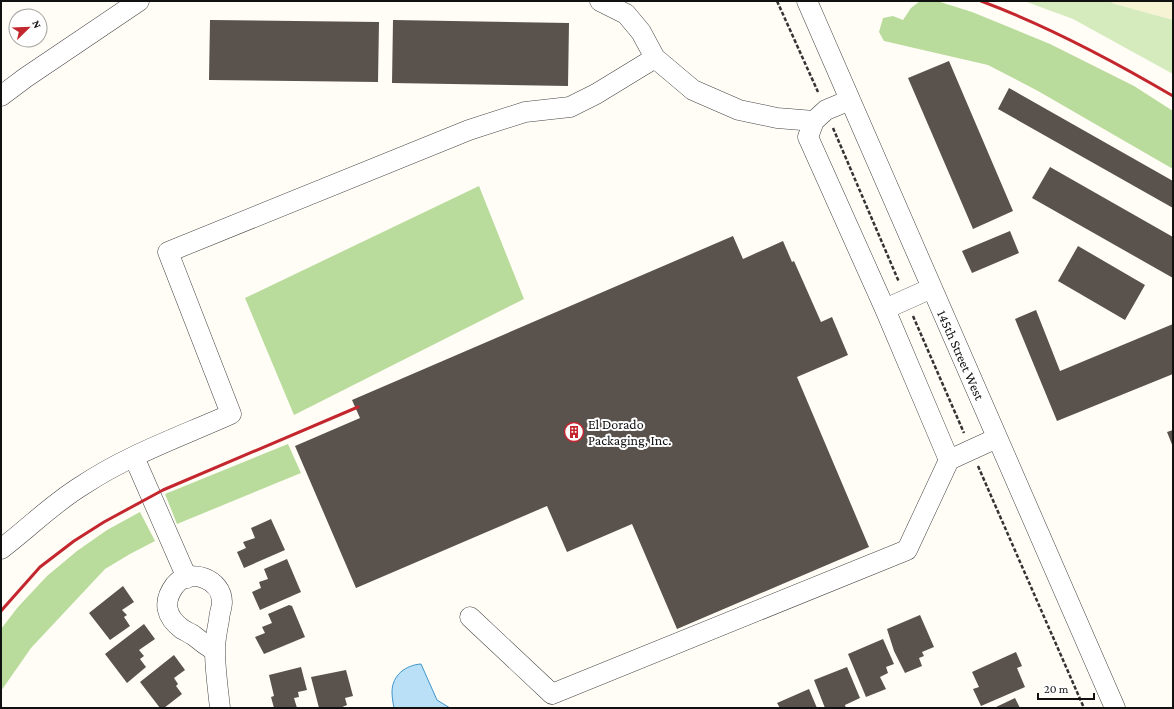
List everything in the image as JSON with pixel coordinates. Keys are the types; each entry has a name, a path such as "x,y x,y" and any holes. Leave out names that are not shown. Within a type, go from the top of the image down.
{"street":[{"path":"1,96 25,78 139,1"},
{"path":"600,1 626,14 642,32 655,58 693,90 739,110 777,118 820,116 850,100"},
{"name":"145th Street West","path":"807,1 1115,708"},
{"path":"1,549 50,508 82,484 118,464 232,414 168,252 469,130 525,112 570,107 596,94 655,58"},
{"path":"820,116 808,137 885,309 949,460"},
{"path":"885,309 932,288"},
{"path":"470,617 552,694 907,550 949,460 997,438"},
{"path":"134,457 187,578"},
{"path":"215,651 174,622 167,612 167,600 170,592 177,584 187,578 197,576 207,579 218,586 223,602 215,651 220,708"}],"path":[{"path":"777,1 820,116 906,299 1084,708"}],"shaded area":[{"path":"1109,1 1173,1 1173,20 1115,4"}],"green space":[{"path":"920,1 937,1 972,12 1050,44 1134,86 1173,111 1173,169 1038,91 988,65 884,41 879,32 883,18 893,16 903,20 911,8"},
{"path":"1024,1 1109,1 1173,20 1173,74 1073,19"},
{"path":"479,186 524,299 294,415 245,298"},
{"path":"288,444 301,473 177,524 165,494"},
{"path":"140,512 155,541 105,569 31,648 1,691 1,629 18,607 47,576 77,551 107,530"}],"water":[{"path":"421,664 437,700 450,708 394,708 392,692 394,681 397,676 410,666"}],"building":[{"path":"210,20 379,22 378,82 209,80"},
{"path":"393,20 569,23 568,86 392,83"},
{"path":"949,61 1013,211 973,229 908,78"},
{"path":"1009,88 1173,181 1173,208 998,109"},
{"path":"1050,167 1173,237 1173,278 1032,198"},
{"path":"1010,231 1019,253 972,273 962,251"},
{"name":"El Dorado Packaging, Inc.","path":"733,236 743,259 783,241 792,262 794,261 821,322 832,317 848,355 797,377 869,547 677,629 632,524 567,552 547,506 356,588 295,446 360,418 352,400"},
{"path":"1078,246 1145,285 1125,320 1058,281"},
{"path":"1036,310 1060,371 1173,324 1173,374 1057,421 1015,319"},
{"path":"1173,430 1173,447 1167,432"},
{"path":"271,519 285,550 244,568 237,552 246,548 243,542 255,538 251,528"},
{"path":"287,559 301,592 260,610 252,592 261,588 259,582 268,579 264,569"},
{"path":"123,586 134,602 122,610 127,615 124,617 130,626 110,640 89,613"},
{"path":"289,605 292,606 305,637 264,654 255,637 265,633 262,627 272,623 268,614"},
{"path":"920,615 934,647 922,652 924,656 919,658 922,666 905,673 894,651 887,629"},
{"path":"144,624 155,639 139,650 144,656 140,659 146,667 127,683 105,654"},
{"path":"883,639 894,664 886,667 888,673 880,677 886,689 866,697 848,654"},
{"path":"1016,652 1022,666 1017,668 1025,687 981,706 973,689 979,687 972,672"},
{"path":"174,655 185,670 174,678 178,684 176,686 182,694 164,708 160,708 140,682"},
{"path":"301,667 307,690 298,692 299,697 294,698 297,708 274,708 271,697 274,696 269,675"},
{"path":"847,667 860,698 845,705 846,708 825,708 814,680"},
{"path":"346,670 353,696 345,698 347,705 340,708 319,708 311,677"},
{"path":"809,689 817,708 780,708 777,703"},
{"path":"1015,698 1020,708 994,708"}],"railway":[{"path":"981,1 1031,21 1079,44 1127,69 1173,96"},
{"path":"1,611 40,567 74,541 104,522 163,490 358,407"}],"place":[{"name":"El Dorado Packaging, Inc.","path":"574,432"}]}
